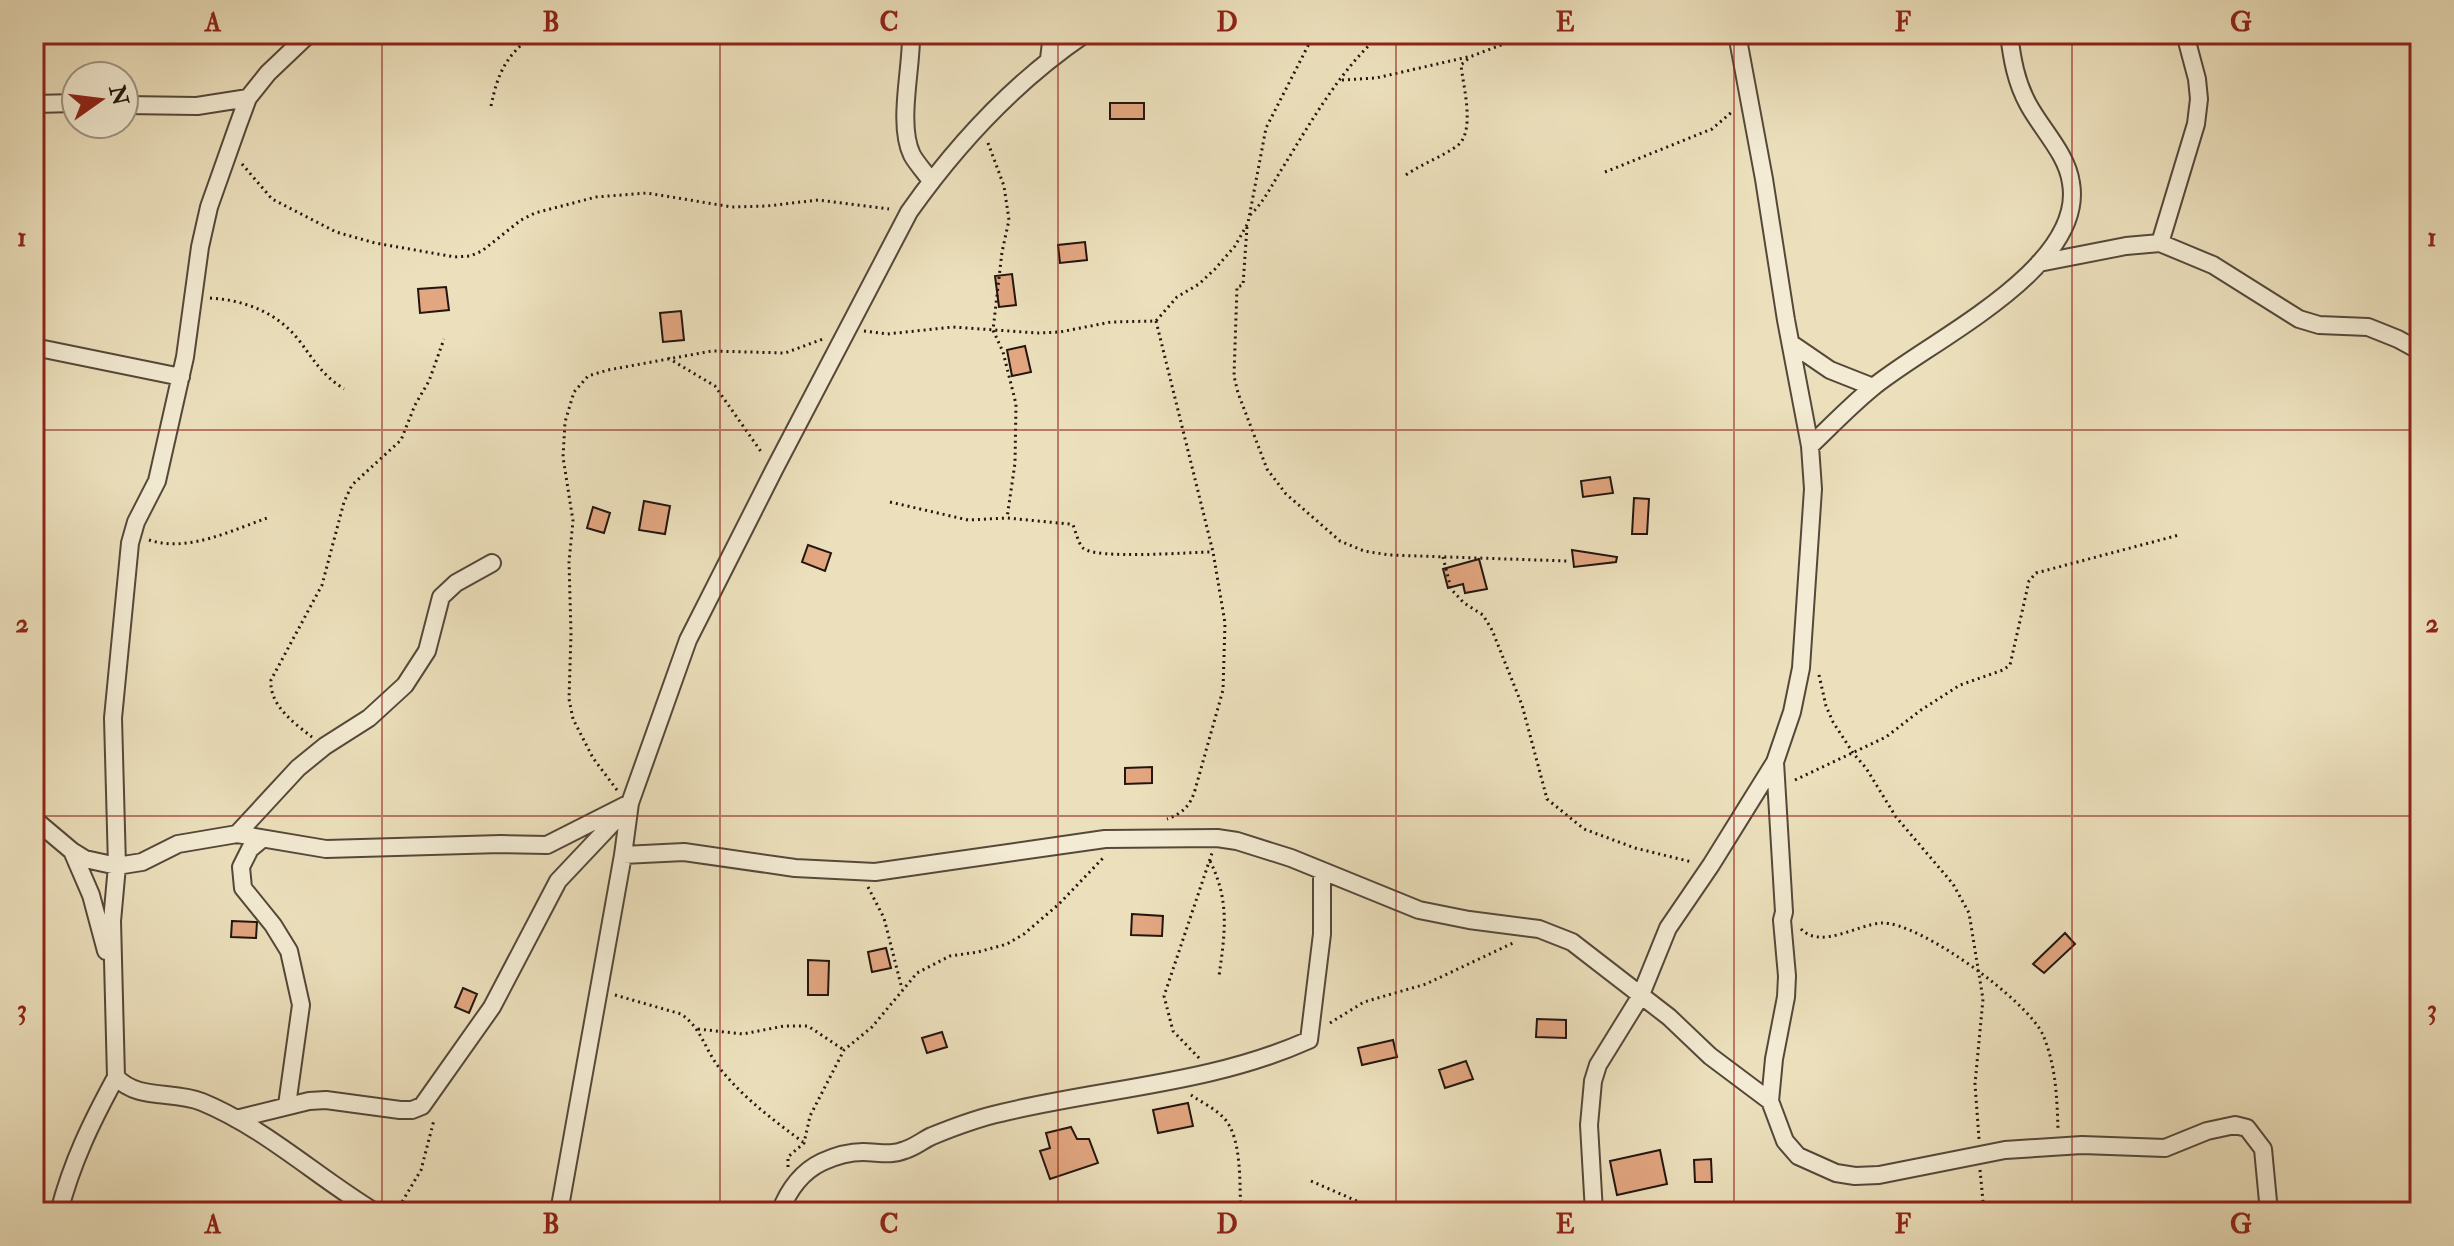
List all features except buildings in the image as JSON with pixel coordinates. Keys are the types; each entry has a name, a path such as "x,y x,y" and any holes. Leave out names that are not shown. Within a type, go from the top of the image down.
{"street":[{"path":"59,1212 70,1170 82,1141 116,1077 112,972 113,897 117,866 113,718 130,543 136,522 157,481 181,377 209,207 248,98 268,73 309,34"},
{"path":"911,34 907,140 913,156 931,181"},
{"path":"1049,59 1052,34"},
{"path":"559,1212 630,803 688,640 909,212 931,181 1016,88 1049,59 1085,34"},
{"path":"1594,1212 1589,1125 1593,1081 1598,1065 1640,997 1668,928 1775,762 1792,712 1801,668 1813,489 1810,446 1737,34"},
{"path":"1810,446 1873,387 2016,286 2065,231 2071,211 2069,169 2019,84 2009,34"},
{"path":"2160,243 2196,124 2199,99 2185,34"},
{"path":"140,105 197,106 248,98"},
{"path":"34,104 60,103"},
{"path":"2039,263 2112,248 2160,243 2213,265 2299,319 2319,325 2368,327 2420,351"},
{"path":"1792,344 1830,370 1873,387"},
{"path":"34,347 181,377"},
{"path":"237,834 298,768 325,746 369,718 405,685 427,651 441,597 456,583 492,563"},
{"path":"1775,762 1787,976 1770,1101 1785,1141 1798,1156 1836,1173 1879,1175 2005,1150 2059,1146 2165,1148 2222,1126 2235,1125 2247,1128 2263,1149 2269,1212"},
{"path":"34,819 85,859 117,866 142,862 178,844 237,834 326,849 547,845 630,803"},
{"path":"236,1119 287,1105 326,1100 400,1110 422,1106 492,1007 558,881 630,803"},
{"path":"623,855 684,852 855,873 1132,837 1237,841 1291,858 1419,910 1539,929 1572,942 1609,968 1640,997 1669,1017 1710,1056 1770,1101"},
{"path":"262,839 250,849 241,867 243,888 273,925 289,951 301,1005 287,1105"},
{"path":"72,851 91,895 112,972"},
{"path":"780,1212 789,1193 809,1170 836,1157 865,1152 892,1154 998,1113 1209,1074 1266,1058 1309,1040 1322,934 1322,872"},
{"path":"116,1077 125,1087 137,1092 178,1095 197,1100 236,1119 375,1212"}],"path":[{"path":"491,106 505,62 534,34"},
{"path":"1314,34 1266,128 1248,223 1243,285 1237,287 1234,376 1267,469 1286,494 1340,541 1364,551 1567,561"},
{"path":"1250,215 1264,201 1298,142 1354,60 1382,34"},
{"path":"1342,80 1376,78 1472,56 1530,34"},
{"path":"1406,175 1463,140 1468,118 1461,65 1472,56"},
{"path":"1605,172 1712,129 1749,99"},
{"path":"982,125 1004,186 1009,220 993,330 1003,352 1016,404 1015,463 1007,518"},
{"path":"229,156 249,169 272,199 336,232 375,243 455,257 482,251 521,220 535,213 596,197 624,194 647,193 732,207 818,200 909,212"},
{"path":"630,803 606,779 593,758 573,719 569,699 569,562 573,521 563,457 565,422 574,392 588,376 668,357 728,350 785,353 848,328 887,334 933,327 1060,332 1111,322 1156,321 1177,297 1199,284 1215,269 1235,246 1248,223"},
{"path":"194,297 235,300 266,313 297,339 325,377 344,389"},
{"path":"789,1193 788,1157 804,1143 810,1116 844,1050 897,1001 902,989 917,973 950,956 1007,944 1024,934 1059,904 1095,864 1132,837 1181,814 1191,802 1223,690 1225,623 1213,552 1156,321"},
{"path":"325,746 279,707 272,696 271,680 322,585 344,502 352,485 401,440 429,381 444,339"},
{"path":"668,357 715,386 775,468"},
{"path":"890,502 968,520 1007,518 1073,525 1080,546 1090,552 1124,555 1213,552"},
{"path":"130,543 149,540 165,545 181,544 270,517"},
{"path":"1777,789 1886,737 1960,685 2010,665 2029,581 2036,573 2179,535"},
{"path":"1443,557 1451,589 1464,603 1483,615 1492,630 1522,705 1547,799 1584,829 1613,841 1668,857 1711,865"},
{"path":"1818,673 1826,706 1853,753 1866,768 1896,817 1938,864 1963,899 1969,913 1983,999 1975,1084 1984,1212"},
{"path":"1209,1074 1195,1053 1173,1031 1164,996 1217,838"},
{"path":"1210,861 1219,880 1226,923 1219,976"},
{"path":"855,873 864,882 884,918 902,989"},
{"path":"1784,912 1789,912 1806,934 1814,937 1832,936 1883,923 1903,925 1980,971 2021,1005 2033,1017 2043,1035 2058,1093 2059,1146"},
{"path":"1309,1040 1364,1002 1426,984 1490,956 1539,929"},
{"path":"599,991 681,1014 698,1029 714,1060 742,1095 804,1143"},
{"path":"698,1029 743,1034 784,1026 808,1026 844,1050"},
{"path":"1183,1091 1222,1115 1230,1125 1238,1160 1241,1212"},
{"path":"396,1212 421,1170 437,1108"},
{"path":"1311,1181 1382,1212"},
{"path":"1468,1212 1535,1205 1573,1212"}]}
